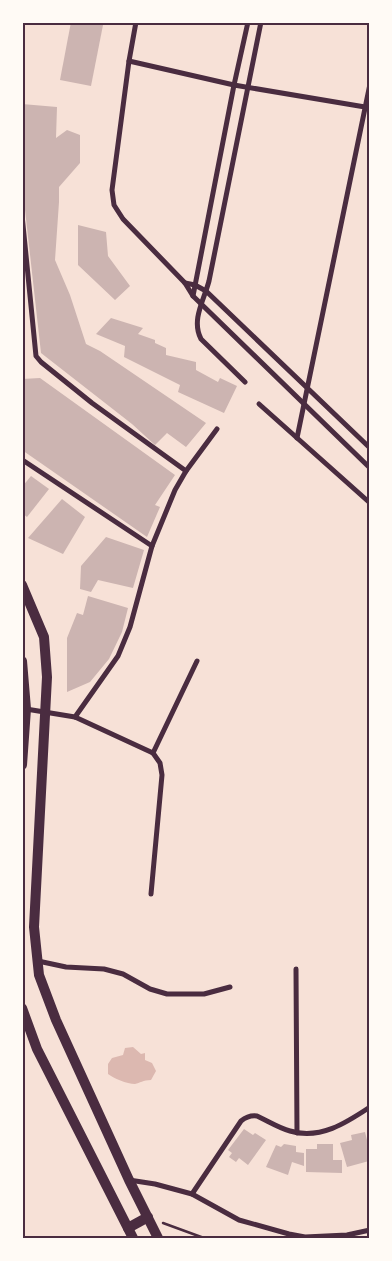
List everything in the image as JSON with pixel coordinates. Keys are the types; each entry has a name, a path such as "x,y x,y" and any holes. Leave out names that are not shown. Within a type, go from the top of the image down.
{"main road":[{"path":"22,585 44,637 47,677 34,927 36,961 39,975 56,1020 129,1180 158,1238"},
{"path":"22,661 26,709 22,765"},
{"path":"22,1008 37,1049 133,1238"},
{"path":"128,1228 148,1217"}],"street":[{"path":"136,22 112,190 114,205 123,219 184,283 193,296 370,468"},
{"path":"193,296 248,22"},
{"path":"245,382 201,339 197,331 197,322 206,291 261,22"},
{"path":"129,62 234,85 365,107"},
{"path":"297,438 370,84"},
{"path":"22,215 36,356 92,403 186,470"},
{"path":"184,283 195,285 206,291 370,448"},
{"path":"259,404 370,503"},
{"path":"75,717 118,656 130,627 152,546 175,490 186,470 217,429"},
{"path":"24,461 152,546"},
{"path":"153,753 197,660"},
{"path":"26,709 75,717 153,753 160,763 162,775 151,894"},
{"path":"36,961 66,968 104,969 123,974 150,989 167,994 204,994 230,987"},
{"path":"296,969 297,1133"},
{"path":"192,1194 241,1121 246,1117 257,1116 288,1131 297,1133 320,1132 345,1124 370,1108"},
{"path":"129,1180 155,1184 192,1194 239,1220 289,1234 304,1237 347,1235 370,1230"}],"path":[{"path":"148,1217 204,1238"}],"shaded area":[{"path":"133,1047 141,1054 145,1053 145,1060 152,1063 156,1071 151,1080 132,1084 108,1074 108,1064 112,1058 123,1055 125,1048"}],"building":[{"path":"71,22 92,22 103,25 91,86 60,80"},
{"path":"22,104 57,107 56,138 67,130 80,135 80,163 59,187 55,260 70,295 86,344 100,351 206,423 186,447 167,433 155,445 132,424 41,353 22,183"},
{"path":"78,225 106,232 108,256 130,286 115,300 78,265"},
{"path":"111,318 143,328 138,334 155,340 155,343 166,348 166,355 196,362 196,370 218,382 220,378 237,386 224,413 178,392 180,385 124,357 125,346 96,334"},
{"path":"40,378 175,475 155,505 160,507 147,537 22,450 22,379"},
{"path":"31,476 49,489 27,517 22,513 22,487"},
{"path":"62,499 85,517 63,554 28,538"},
{"path":"106,537 144,550 133,588 98,580 91,592 80,589 81,566"},
{"path":"88,596 128,608 122,632 109,659 90,682 67,692 67,638 77,613 83,615"},
{"path":"244,1129 266,1140 248,1165 239,1158 236,1162 229,1157 232,1153 228,1150"},
{"path":"365,1132 369,1148 369,1161 347,1167 340,1143 352,1140 351,1135"},
{"path":"284,1144 296,1146 296,1152 304,1153 304,1166 292,1162 288,1175 266,1167 276,1145 281,1147"},
{"path":"317,1144 333,1144 333,1160 342,1160 342,1173 306,1172 306,1149 317,1149"}]}
